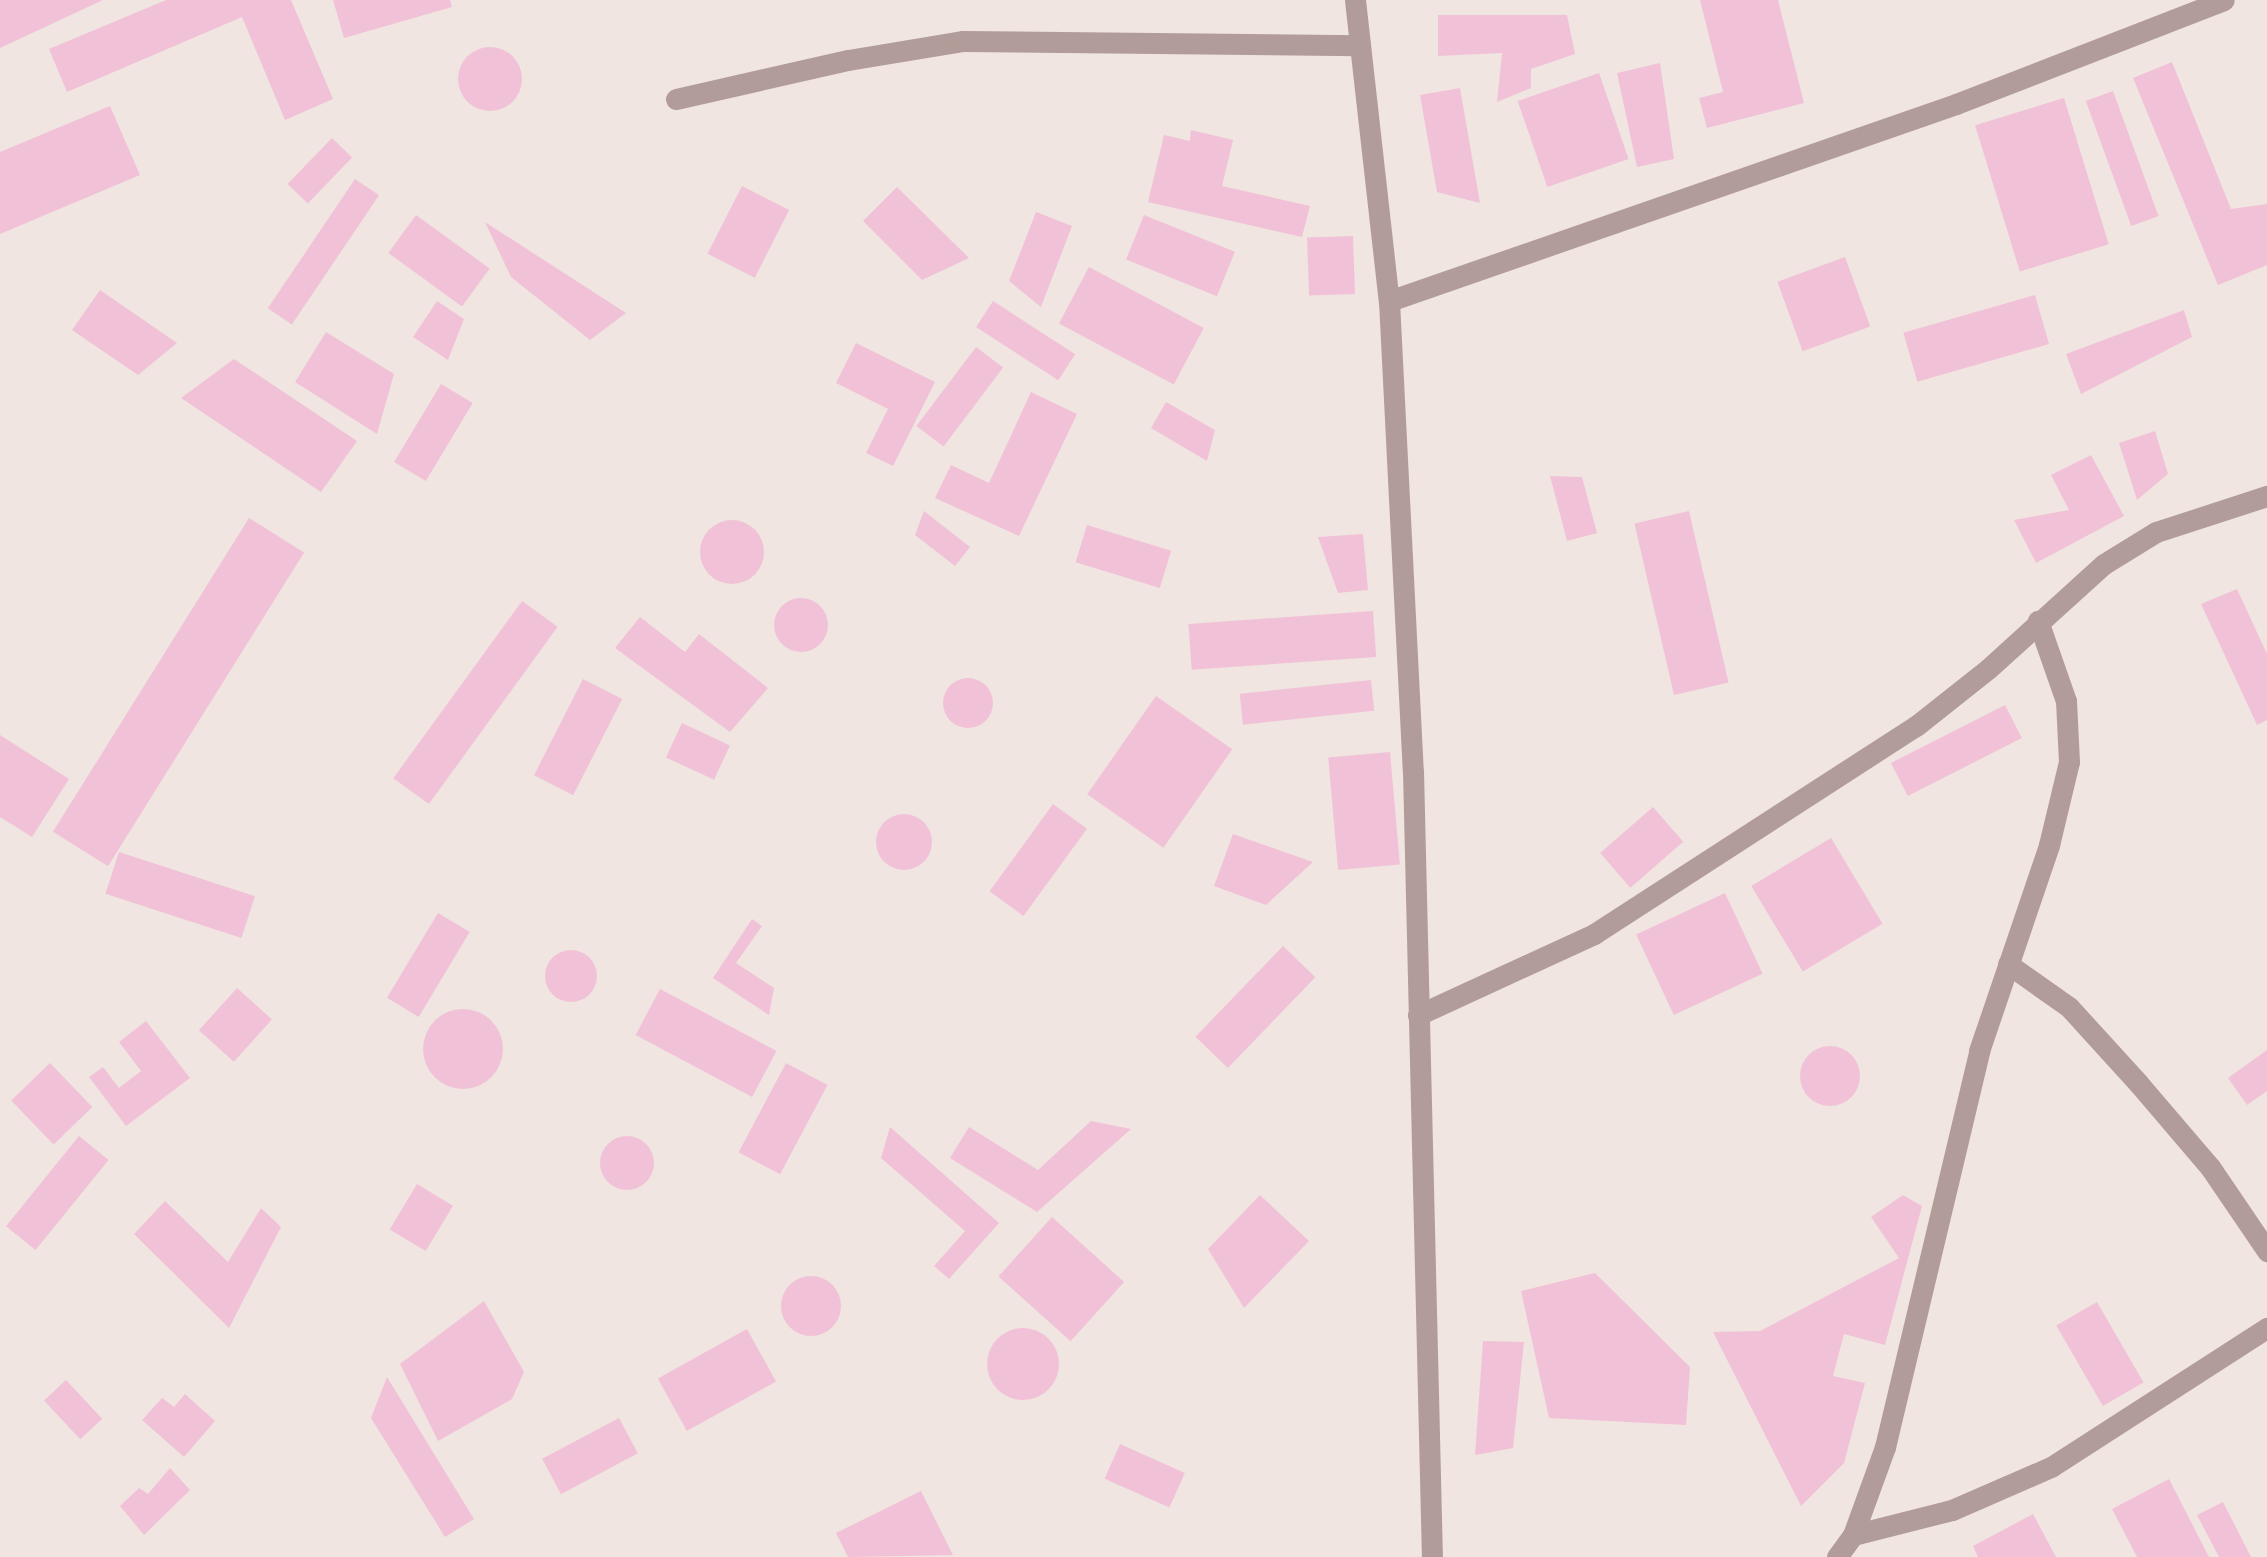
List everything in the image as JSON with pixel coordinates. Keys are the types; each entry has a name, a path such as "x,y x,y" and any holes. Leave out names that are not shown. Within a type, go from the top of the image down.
{"street":[{"path":"1355,0 1389,301 1413,771 1432,1557"},
{"path":"1389,301 1956,104 2224,0"},
{"path":"676,99 848,60 963,41 1360,45"},
{"path":"1418,1015 1594,934 1916,726 1988,669 2104,564 2156,533 2267,496"},
{"path":"1837,1557 1853,1535 1885,1447 1979,1051 2049,845 2069,762 2066,701 2038,621"},
{"path":"2008,964 2069,1007 2140,1084 2210,1167 2267,1251"},
{"path":"1853,1535 1952,1510 2051,1467 2267,1328"}],"building":[{"path":"0,0 103,0 0,48"},
{"path":"166,0 291,0 333,99 285,120 242,17 67,92 49,49"},
{"path":"333,0 450,0 452,7 344,38"},
{"path":"1700,0 1778,0 1804,103 1707,128 1699,98 1723,92"},
{"path":"1438,15 1567,15 1575,54 1531,69 1531,88 1497,102 1502,53 1438,56"},
{"path":"490,47 508,53 516,61 522,79 516,97 508,105 490,111 472,105 464,97 458,79 464,61 472,53"},
{"path":"2172,62 2231,209 2267,204 2267,265 2218,285 2133,78"},
{"path":"1660,63 1674,159 1637,167 1617,73"},
{"path":"1599,73 1629,159 1547,187 1518,101"},
{"path":"1460,88 1480,203 1437,192 1420,95"},
{"path":"2113,91 2158,216 2131,226 2086,101"},
{"path":"2064,98 2109,244 2020,272 1975,125"},
{"path":"110,106 140,175 0,234 0,152"},
{"path":"1191,130 1233,140 1222,186 1310,206 1302,237 1148,202 1164,135 1190,141"},
{"path":"332,138 352,157 308,203 288,184"},
{"path":"355,179 379,195 292,325 268,308"},
{"path":"742,186 789,210 755,278 707,254"},
{"path":"897,187 969,258 922,280 863,221"},
{"path":"1036,212 1072,226 1041,307 1009,281"},
{"path":"416,215 490,268 462,307 388,253"},
{"path":"1144,215 1235,252 1217,296 1126,260"},
{"path":"485,222 626,313 590,340 511,277"},
{"path":"1353,236 1355,294 1309,296 1307,238"},
{"path":"1845,257 1870,327 1803,351 1777,282"},
{"path":"1089,267 1204,328 1174,385 1059,324"},
{"path":"100,290 177,343 138,375 72,330"},
{"path":"2035,295 2049,344 1917,382 1903,333"},
{"path":"437,301 464,319 448,360 413,337"},
{"path":"993,301 1075,354 1058,380 976,327"},
{"path":"2184,310 2192,337 2081,394 2066,354"},
{"path":"326,332 394,374 377,434 295,382"},
{"path":"856,343 935,382 893,466 866,453 888,409 836,383"},
{"path":"976,347 1003,367 944,447 916,426"},
{"path":"234,359 357,441 321,492 181,398"},
{"path":"441,384 473,403 426,481 394,462"},
{"path":"1031,392 1077,414 1019,536 935,498 951,465 989,483"},
{"path":"1166,402 1215,430 1207,461 1151,428"},
{"path":"2155,431 2168,474 2137,500 2119,443"},
{"path":"2091,455 2124,516 2036,563 2014,520 2069,510 2051,475"},
{"path":"1550,476 1582,477 1597,533 1567,541"},
{"path":"924,511 970,547 955,566 915,535"},
{"path":"1689,511 1729,682 1674,695 1634,524"},
{"path":"249,518 304,552 108,866 53,832"},
{"path":"732,520 744,522 755,529 762,540 762,564 755,575 744,582 732,584 720,582 709,575 702,564 700,552 702,540 709,529 720,522"},
{"path":"1087,525 1171,551 1160,588 1076,562"},
{"path":"1363,534 1368,590 1338,593 1318,537"},
{"path":"2237,589 2267,654 2267,720 2257,725 2201,604"},
{"path":"801,598 820,606 828,625 820,644 801,652 782,644 774,625 782,606"},
{"path":"522,601 558,627 429,804 393,778"},
{"path":"1373,611 1376,657 1192,670 1188,624"},
{"path":"640,617 685,652 699,634 768,688 730,732 615,648"},
{"path":"968,678 986,685 993,703 986,721 968,728 950,721 943,703 950,685"},
{"path":"583,679 622,699 573,795 534,775"},
{"path":"1371,680 1374,711 1243,725 1240,694"},
{"path":"1156,696 1232,749 1163,848 1087,794"},
{"path":"2005,705 2022,738 1908,796 1891,763"},
{"path":"682,723 730,745 714,780 666,757"},
{"path":"0,735 69,779 32,837 0,817"},
{"path":"1390,752 1400,865 1338,870 1328,757"},
{"path":"1053,804 1087,829 1023,916 990,891"},
{"path":"1653,807 1683,842 1630,888 1600,853"},
{"path":"904,814 915,816 924,822 930,831 930,853 924,862 915,868 904,870 893,868 884,862 878,853 876,842 878,831 884,822 893,816"},
{"path":"1233,834 1313,862 1266,905 1214,886"},
{"path":"1831,838 1883,924 1803,972 1751,886"},
{"path":"119,852 255,896 241,938 105,894"},
{"path":"1725,893 1763,974 1674,1015 1636,934"},
{"path":"438,913 470,932 419,1017 387,998"},
{"path":"752,919 762,926 736,963 774,988 769,1015 713,978"},
{"path":"1283,946 1315,977 1228,1068 1195,1037"},
{"path":"571,950 581,952 589,958 595,966 595,986 589,994 581,1000 571,1002 561,1000 553,994 547,986 545,976 547,966 553,958 561,952"},
{"path":"237,988 272,1019 234,1062 199,1030"},
{"path":"660,989 777,1051 752,1097 636,1035"},
{"path":"463,1009 478,1012 491,1021 500,1034 503,1049 500,1064 491,1077 478,1086 463,1089 448,1086 435,1077 426,1064 423,1049 426,1034 435,1021 448,1012"},
{"path":"146,1021 190,1078 126,1126 89,1077 103,1067 119,1088 141,1071 119,1042"},
{"path":"1830,1046 1851,1055 1860,1076 1851,1097 1830,1106 1809,1097 1800,1076 1809,1055"},
{"path":"2267,1050 2267,1091 2247,1105 2228,1078"},
{"path":"50,1063 92,1107 54,1144 11,1101"},
{"path":"786,1063 827,1085 780,1174 739,1152"},
{"path":"1091,1121 1131,1129 1037,1212 950,1158 969,1127 1038,1170"},
{"path":"890,1127 999,1223 949,1279 934,1266 965,1231 881,1158"},
{"path":"79,1136 109,1160 36,1250 6,1226"},
{"path":"627,1136 646,1144 654,1163 646,1182 627,1190 608,1182 600,1163 608,1144"},
{"path":"417,1184 453,1206 426,1251 390,1229"},
{"path":"1260,1195 1309,1241 1244,1308 1208,1249"},
{"path":"1903,1195 1922,1206 1885,1345 1844,1334 1833,1376 1865,1383 1844,1463 1801,1506 1713,1332 1760,1331 1899,1258 1871,1217"},
{"path":"165,1201 228,1262 261,1208 281,1227 229,1328 134,1234"},
{"path":"1052,1217 1124,1282 1071,1341 998,1276"},
{"path":"1595,1273 1690,1367 1686,1425 1549,1418 1521,1291"},
{"path":"811,1276 828,1281 836,1289 841,1306 836,1323 828,1331 811,1336 794,1331 786,1323 781,1306 786,1289 794,1281"},
{"path":"484,1301 524,1372 512,1399 438,1441 400,1364"},
{"path":"2097,1302 2144,1383 2103,1406 2056,1326"},
{"path":"1023,1328 1043,1334 1053,1344 1059,1364 1053,1384 1043,1394 1023,1400 1003,1394 993,1384 987,1364 993,1344 1003,1334"},
{"path":"747,1329 776,1381 687,1431 658,1378"},
{"path":"1483,1341 1524,1342 1513,1448 1475,1455"},
{"path":"387,1377 474,1519 445,1537 371,1418"},
{"path":"66,1380 102,1419 80,1439 44,1400"},
{"path":"185,1394 215,1421 184,1457 142,1420 162,1398 174,1407"},
{"path":"619,1418 638,1453 561,1494 542,1459"},
{"path":"1120,1444 1185,1473 1169,1508 1105,1479"},
{"path":"170,1468 190,1490 144,1535 120,1506 139,1488 148,1494"},
{"path":"2169,1479 2209,1557 2137,1557 2112,1509"},
{"path":"921,1491 953,1555 848,1557 836,1533"},
{"path":"2223,1502 2251,1557 2219,1557 2197,1515"},
{"path":"2033,1514 2056,1557 1978,1557 1973,1546"}]}
